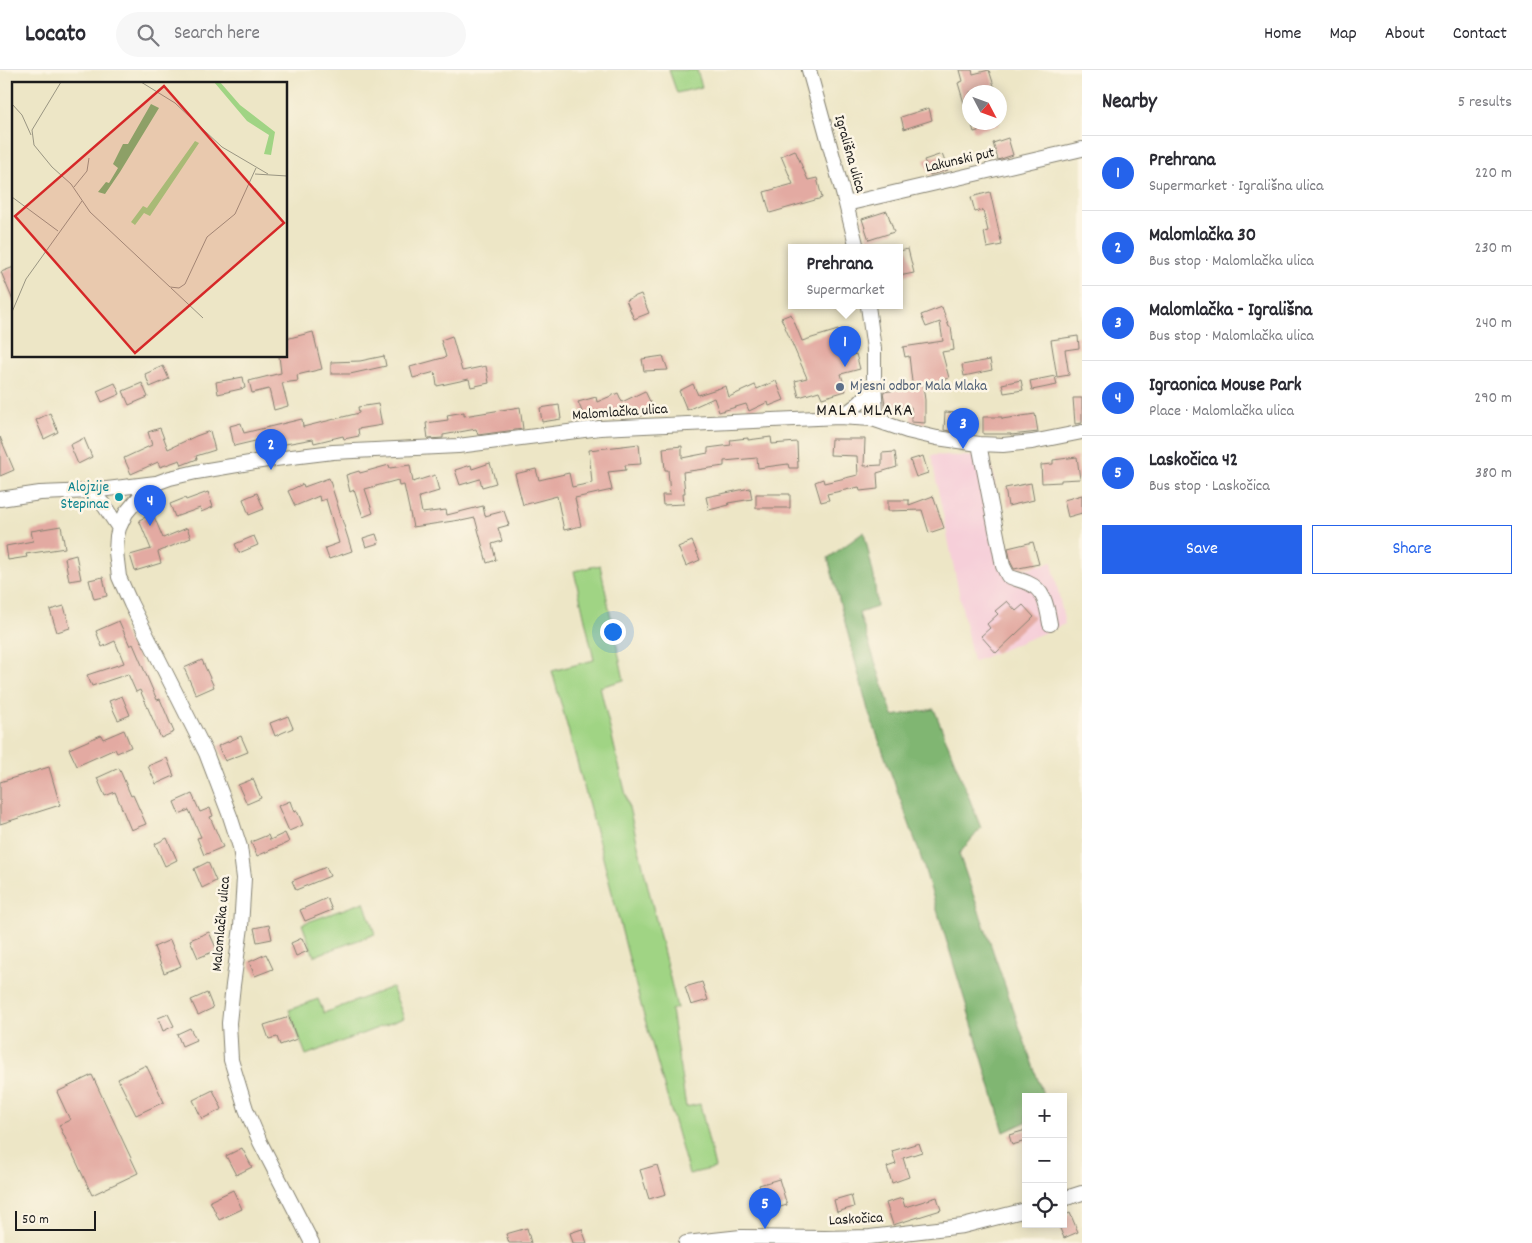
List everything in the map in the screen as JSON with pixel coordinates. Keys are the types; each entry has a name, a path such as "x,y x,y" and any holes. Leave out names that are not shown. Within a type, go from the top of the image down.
{"street":[{"name":"Igrališna ulica","path":"809,70 855,244"},
{"name":"Lakunski put","path":"846,204 1082,149"},
{"path":"868,309 874,349 876,412 886,424"},
{"path":"840,417 863,400 871,390 874,382"},
{"name":"Malomlačka ulica","path":"0,499 40,493 91,492 160,482 203,471 267,460 333,452 458,446 600,428 840,417 872,419 907,431 937,438 1002,445 1032,442 1082,432"},
{"path":"979,444 1003,566 1008,576 1015,580 1026,582 1039,590 1045,600 1050,624"},
{"name":"Malomlačka ulica","path":"160,482 136,500 126,513 117,536 117,564 124,589 206,752 240,847 243,861 244,895 229,1023 231,1060 246,1109 260,1142 312,1243"},
{"path":"91,492 103,504 119,528"},
{"path":"1067,1198 1082,1193"},
{"name":"Laskočica","path":"686,1243 741,1237 825,1238 879,1236 963,1226 1022,1211"}],"shaded area":[{"path":"931,455 990,457 1010,572 1052,562 1065,624 973,662"}],"green space":[{"path":"669,70 697,70 702,87 677,93"},
{"path":"864,532 874,577 877,607 859,613 893,716 934,709 981,828 959,854 1043,1093 1022,1093 1022,1124 1004,1132 918,848 868,710 828,558"},
{"path":"600,565 624,680 600,687 677,1008 671,1010 686,1107 700,1104 715,1168 689,1174 642,1009 552,671 594,660 574,571"},
{"path":"364,902 375,934 314,956 302,924"},
{"path":"392,987 404,1018 306,1055 289,1010 318,999 324,1013"}],"building":[{"path":"960,70 972,70 973,74 989,70 994,85 962,85 962,96 958,83 963,81"},
{"path":"929,108 932,120 904,129 901,117"},
{"path":"1008,138 1013,155 998,160 993,143"},
{"path":"795,150 808,180 817,178 822,198 770,213 764,192 793,184 781,156"},
{"path":"942,154 948,170 930,175 924,160"},
{"path":"990,192 1002,245 987,248 984,232 988,231 983,210 975,212 971,197"},
{"path":"887,211 894,232 869,240 862,219"},
{"path":"908,249 914,273 903,275 903,250"},
{"path":"12,268 12,298 1,272"},
{"path":"641,294 649,313 634,319 626,300"},
{"path":"942,307 949,327 951,327 954,350 942,352 949,378 923,385 925,423 911,422 911,407 886,410 883,392 911,388 909,356 905,357 903,347 943,341 940,322 926,327 921,315"},
{"path":"791,314 802,341 838,330 846,357 856,354 860,369 841,374 846,391 822,398 819,391 799,397 795,381 807,378 781,318"},
{"path":"313,332 322,369 297,375 298,381 282,383 288,406 274,410 269,389 252,393 249,381 281,373 279,358 288,358 288,338"},
{"path":"452,336 462,371 486,366 489,383 471,387 469,379 437,386 435,372 413,378 410,367 446,357 441,340"},
{"path":"1078,336 1079,348 1065,350 1069,375 1057,377 1051,340"},
{"path":"384,356 386,366 350,374 331,374 331,362 360,361"},
{"path":"663,356 668,370 644,371 642,359"},
{"path":"990,360 992,370 964,376 962,365"},
{"path":"163,366 169,379 150,387 145,374"},
{"path":"1055,376 1057,385 1032,390 1030,381"},
{"path":"243,377 245,388 218,394 216,382"},
{"path":"1021,380 1023,390 1004,393 1002,384"},
{"path":"776,381 784,400 769,406 768,402 749,411 746,404 719,412 714,398 687,410 679,391 693,384 698,395 726,386 729,397 755,385 757,389"},
{"path":"115,383 120,394 102,402 97,391"},
{"path":"142,383 148,397 129,405 123,391"},
{"path":"645,391 654,410 639,417 635,408 612,418 609,411 586,421 578,402 596,397 597,402 618,393 622,402"},
{"path":"1073,398 1082,398 1082,423 1075,424"},
{"path":"378,404 382,425 358,429 359,436 344,439 343,436 314,443 313,439 269,447 268,438 234,446 230,426 241,423 244,433 302,419 303,427 359,413 358,407"},
{"path":"559,405 561,419 542,422 540,408"},
{"path":"520,407 523,429 478,435 476,429 443,435 443,438 428,439 426,423 448,420 447,415 464,412 464,416"},
{"path":"945,412 958,413 961,433 944,430"},
{"path":"50,413 58,432 44,439 36,420"},
{"path":"1035,414 1038,432 1011,435 983,434 983,417 1002,417 1002,419"},
{"path":"160,428 168,449 210,431 215,450 196,456 197,459 182,465 180,460 160,467 158,462 131,474 124,458 152,445 148,432"},
{"path":"0,437 14,470 0,476"},
{"path":"771,437 772,444 797,442 798,468 789,468 788,464 758,468 757,458 724,461 724,466 683,472 684,504 663,505 662,495 670,495 668,470 665,470 663,448 682,446 682,458 708,453 708,448 731,445 730,440"},
{"path":"84,438 92,457 78,464 70,445"},
{"path":"831,439 865,439 864,466 882,465 882,453 895,452 897,467 877,473 878,489 860,491 859,487 827,494 829,500 821,502 815,482 823,479 824,483 858,475 857,456 830,455"},
{"path":"639,444 641,464 625,465 626,470 608,472 612,490 575,498 581,526 564,530 557,496 523,505 515,474 536,469 539,480 569,473 572,487 592,483 589,450"},
{"path":"923,456 928,473 916,477 910,460"},
{"path":"1077,457 1080,479 1042,483 1041,465 1053,464 1053,460"},
{"path":"490,463 496,483 482,487 480,479 460,485 455,470 471,465 472,469"},
{"path":"389,465 390,468 410,465 413,482 435,475 439,491 419,497 422,513 446,510 447,515 483,506 485,516 504,511 509,525 498,528 502,541 492,544 496,560 487,563 475,518 413,527 404,485 399,486 398,480 365,489 373,513 363,517 354,490 350,492 346,475"},
{"path":"329,478 352,551 329,559 325,548 339,543 326,499 320,501 319,496 295,506 288,491 303,484 304,487"},
{"path":"1031,483 1034,500 1008,506 1005,488"},
{"path":"750,488 752,499 728,503 729,505 709,510 706,497"},
{"path":"208,492 213,507 201,512 200,508 175,517 170,504"},
{"path":"257,493 264,509 249,515 243,499"},
{"path":"756,494 790,494 790,508 756,508"},
{"path":"1082,495 1082,513 1068,517 1064,500"},
{"path":"933,496 944,528 929,533 922,510 888,511 888,500 909,500 909,505"},
{"path":"153,514 163,538 187,528 191,538 158,552 161,563 135,571 130,555 151,549 139,520"},
{"path":"61,526 65,548 26,554 27,557 8,560 6,546 33,541 31,531"},
{"path":"376,534 379,543 366,547 363,538"},
{"path":"254,536 258,545 239,553 235,544"},
{"path":"692,541 700,560 686,566 678,547"},
{"path":"1033,542 1039,564 1014,569 1008,548"},
{"path":"76,555 81,579 69,581 65,558"},
{"path":"103,577 107,596 94,599 89,580"},
{"path":"1007,601 1016,611 1023,605 1034,617 996,653 981,636 990,628 987,624 998,614 995,611"},
{"path":"64,606 70,628 57,632 50,610"},
{"path":"119,621 130,646 133,644 157,700 160,699 174,732 161,738 140,690 136,692 128,674 92,686 87,675 124,663 115,641 102,647 96,631"},
{"path":"202,660 214,687 196,695 184,668"},
{"path":"122,696 130,715 118,720 109,701"},
{"path":"288,716 293,728 275,736 270,723"},
{"path":"124,730 131,747 117,753 115,749 77,766 69,749 101,735 103,739"},
{"path":"241,736 248,752 225,761 218,746"},
{"path":"167,758 174,776 156,784 148,766"},
{"path":"49,767 60,805 0,824 0,782"},
{"path":"119,768 146,824 131,830 115,792 105,796 97,778"},
{"path":"253,779 261,798 247,804 238,785"},
{"path":"192,794 200,812 210,808 213,816 210,817 223,847 204,855 197,838 201,837 189,810 179,814 174,802"},
{"path":"290,801 294,812 297,811 303,825 289,831 278,806"},
{"path":"285,833 289,842 257,856 251,842 268,835 270,840"},
{"path":"167,838 177,860 165,866 155,844"},
{"path":"208,862 216,881 202,888 194,869"},
{"path":"326,867 330,876 296,890 292,881"},
{"path":"327,898 332,910 305,921 300,910"},
{"path":"269,925 272,939 257,942 254,928"},
{"path":"209,932 217,950 198,958 190,940"},
{"path":"302,938 308,951 296,956 291,943"},
{"path":"170,940 181,966 164,973 154,947"},
{"path":"266,954 273,969 255,976 249,962"},
{"path":"702,982 708,1000 691,1005 685,987"},
{"path":"207,993 213,1008 198,1015 191,1000"},
{"path":"168,1014 174,1026 163,1031 158,1018"},
{"path":"289,1017 297,1039 280,1045 277,1037 269,1039 264,1025"},
{"path":"190,1028 196,1040 182,1046 177,1034"},
{"path":"146,1065 164,1102 136,1115 118,1079"},
{"path":"92,1075 138,1173 92,1195 59,1125 70,1120 57,1092"},
{"path":"213,1090 222,1109 202,1119 193,1100"},
{"path":"1022,1131 1022,1142 1012,1145 1009,1135"},
{"path":"919,1143 922,1152 903,1158 909,1177 892,1183 887,1167 896,1164 892,1151"},
{"path":"242,1148 252,1167 236,1175 226,1156"},
{"path":"657,1165 666,1194 649,1199 640,1170"},
{"path":"779,1179 787,1205 767,1211 759,1185"},
{"path":"233,1190 242,1209 219,1220 210,1201"},
{"path":"851,1195 854,1207 837,1212 834,1200"},
{"path":"937,1197 941,1210 893,1225 886,1203 902,1198 905,1207"},
{"path":"1070,1213 1078,1232 1064,1238 1060,1228 1067,1228 1067,1214"},
{"path":"527,1228 531,1243 509,1243 506,1234"},
{"path":"582,1229 587,1243 573,1243 570,1233"}],"place":[{"name":"Prehrana","path":"845,367"},
{"name":"Mjesni odbor Mala Mlaka","path":"840,387"},
{"name":"Malomlačka - Igrališna","path":"963,449"},
{"name":"Malomlačka 30","path":"271,470"},
{"name":"Alojzije Stepinac","path":"119,497"},
{"name":"Igraonica Mouse Park","path":"150,526"},
{"name":"Laskočica 42","path":"765,1229"}],"district":[{"name":"MALA MLAKA","path":"865,411"}]}
